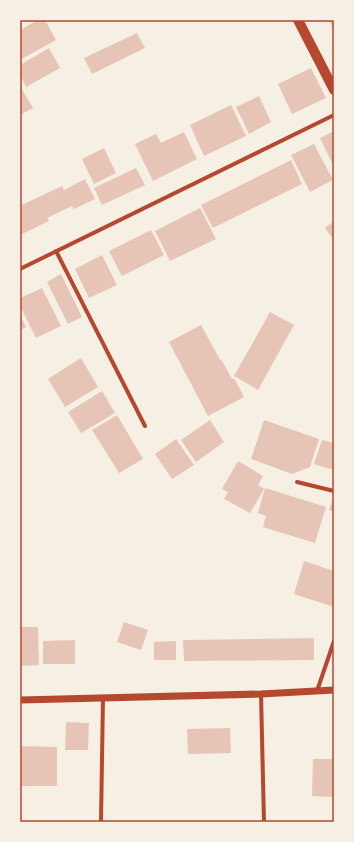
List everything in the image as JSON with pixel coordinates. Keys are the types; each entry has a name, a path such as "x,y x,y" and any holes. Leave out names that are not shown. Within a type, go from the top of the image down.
{"main road":[{"path":"298,20 334,90"}],"street":[{"path":"20,269 334,115"},
{"path":"56,251 146,426"},
{"path":"297,482 334,491"},
{"path":"317,691 334,641"},
{"path":"20,700 261,694 334,690"},
{"path":"261,694 264,822"},
{"path":"101,822 103,697"}],"building":[{"path":"38,20 45,20 56,40 20,60 20,30"},
{"path":"329,20 334,20 334,31"},
{"path":"137,33 145,48 92,74 84,58"},
{"path":"49,48 60,68 26,87 20,75 20,65"},
{"path":"311,68 326,98 292,114 278,84"},
{"path":"20,86 33,108 20,115"},
{"path":"259,96 271,122 249,134 236,107"},
{"path":"231,105 246,136 204,156 190,125"},
{"path":"334,131 334,167 320,138"},
{"path":"184,132 197,159 153,181 135,144 156,134 161,143"},
{"path":"314,144 333,180 310,192 291,155"},
{"path":"104,148 116,173 94,184 82,159"},
{"path":"291,160 302,184 213,228 201,205"},
{"path":"136,168 145,185 102,205 94,188"},
{"path":"85,179 95,199 74,209 72,206 47,218 49,221 20,235 20,206 62,186 64,190"},
{"path":"200,208 216,239 170,261 155,231"},
{"path":"334,221 334,240 325,228"},
{"path":"151,230 164,255 122,276 109,251"},
{"path":"102,255 117,285 89,298 75,269"},
{"path":"61,274 82,317 68,324 47,282"},
{"path":"42,288 61,326 36,338 20,306 20,298"},
{"path":"270,312 294,325 258,390 234,376"},
{"path":"20,315 26,327 20,330"},
{"path":"201,325 220,360 221,359 232,379 234,378 244,397 208,416 169,342"},
{"path":"81,358 98,387 65,407 48,379"},
{"path":"102,391 115,413 81,433 68,412"},
{"path":"117,415 143,459 119,473 92,430"},
{"path":"210,420 224,442 196,462 181,440"},
{"path":"264,420 319,439 310,467 292,474 251,459"},
{"path":"176,439 194,465 172,479 155,454"},
{"path":"322,440 334,443 334,470 314,464"},
{"path":"238,461 263,476 258,485 264,489 250,513 224,499 228,492 222,489"},
{"path":"265,488 326,507 315,543 263,527 266,516 258,513"},
{"path":"334,496 334,512 329,510"},
{"path":"304,561 334,571 334,607 294,594"},
{"path":"124,622 148,630 141,650 117,642"},
{"path":"20,627 38,627 39,665 20,666"},
{"path":"314,638 314,660 184,661 183,640"},
{"path":"75,640 75,664 43,664 43,641"},
{"path":"176,641 176,660 154,660 154,642"},
{"path":"66,722 89,723 88,750 65,750"},
{"path":"230,728 231,753 188,754 187,729"},
{"path":"20,746 57,747 57,786 20,786"},
{"path":"313,759 334,759 334,797 312,796"}]}
